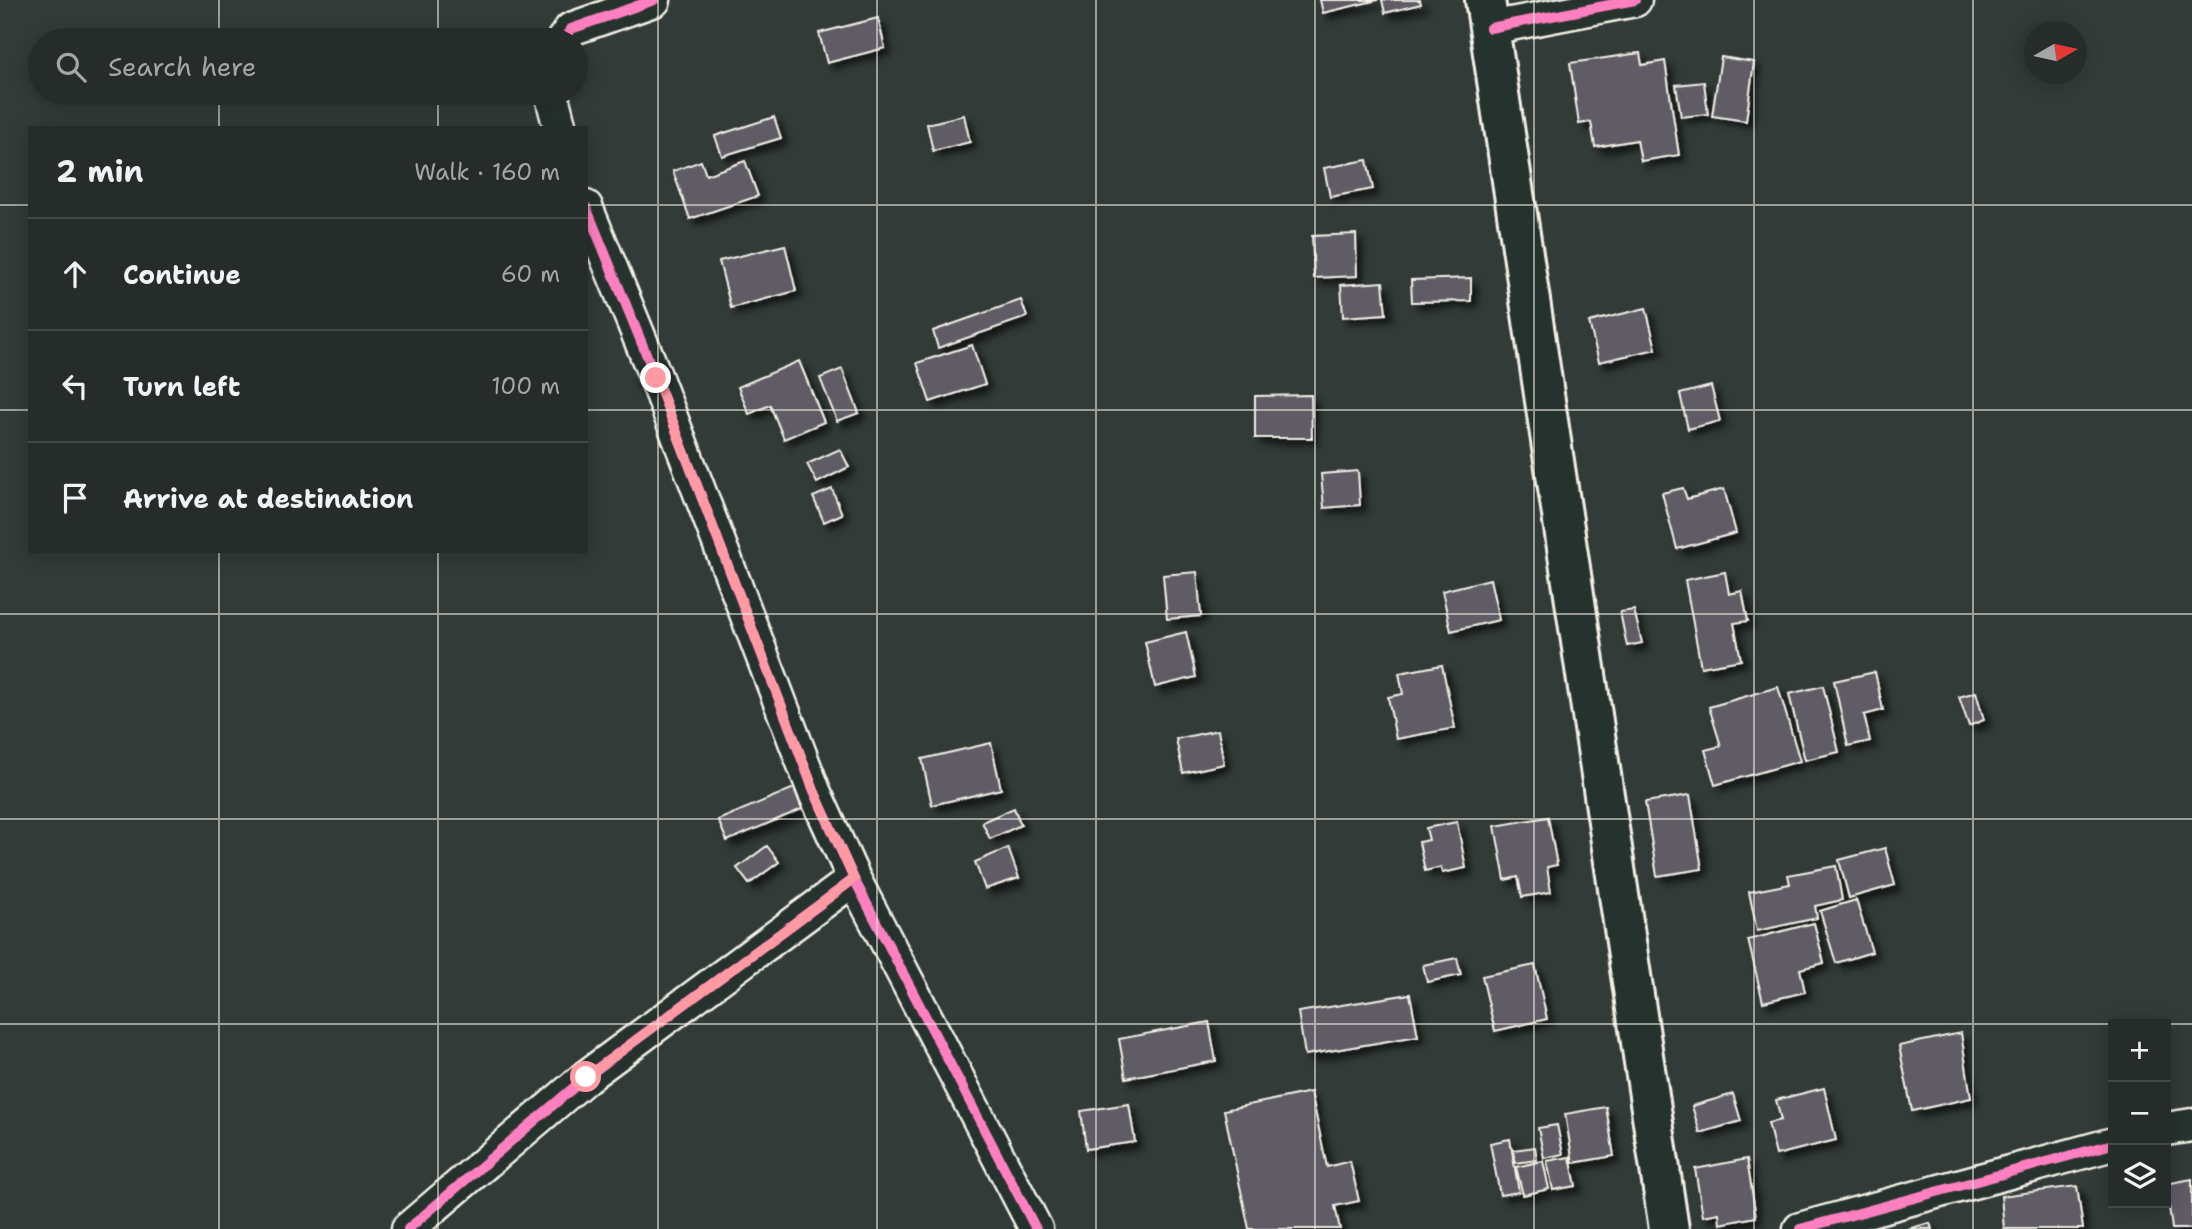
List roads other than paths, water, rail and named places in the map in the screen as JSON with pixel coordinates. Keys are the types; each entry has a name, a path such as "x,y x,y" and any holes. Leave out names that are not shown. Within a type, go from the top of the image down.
{"main road":[{"path":"1487,14 1669,1229"}],"street":[{"path":"574,28 654,0"},
{"path":"1487,14 1635,0"},
{"path":"554,105 560,126"},
{"path":"588,212 656,378 814,790 854,879 1036,1229"},
{"path":"408,1229 586,1077 854,879"},
{"path":"2171,1128 2192,1125"},
{"path":"1800,1229 2109,1145"}]}
